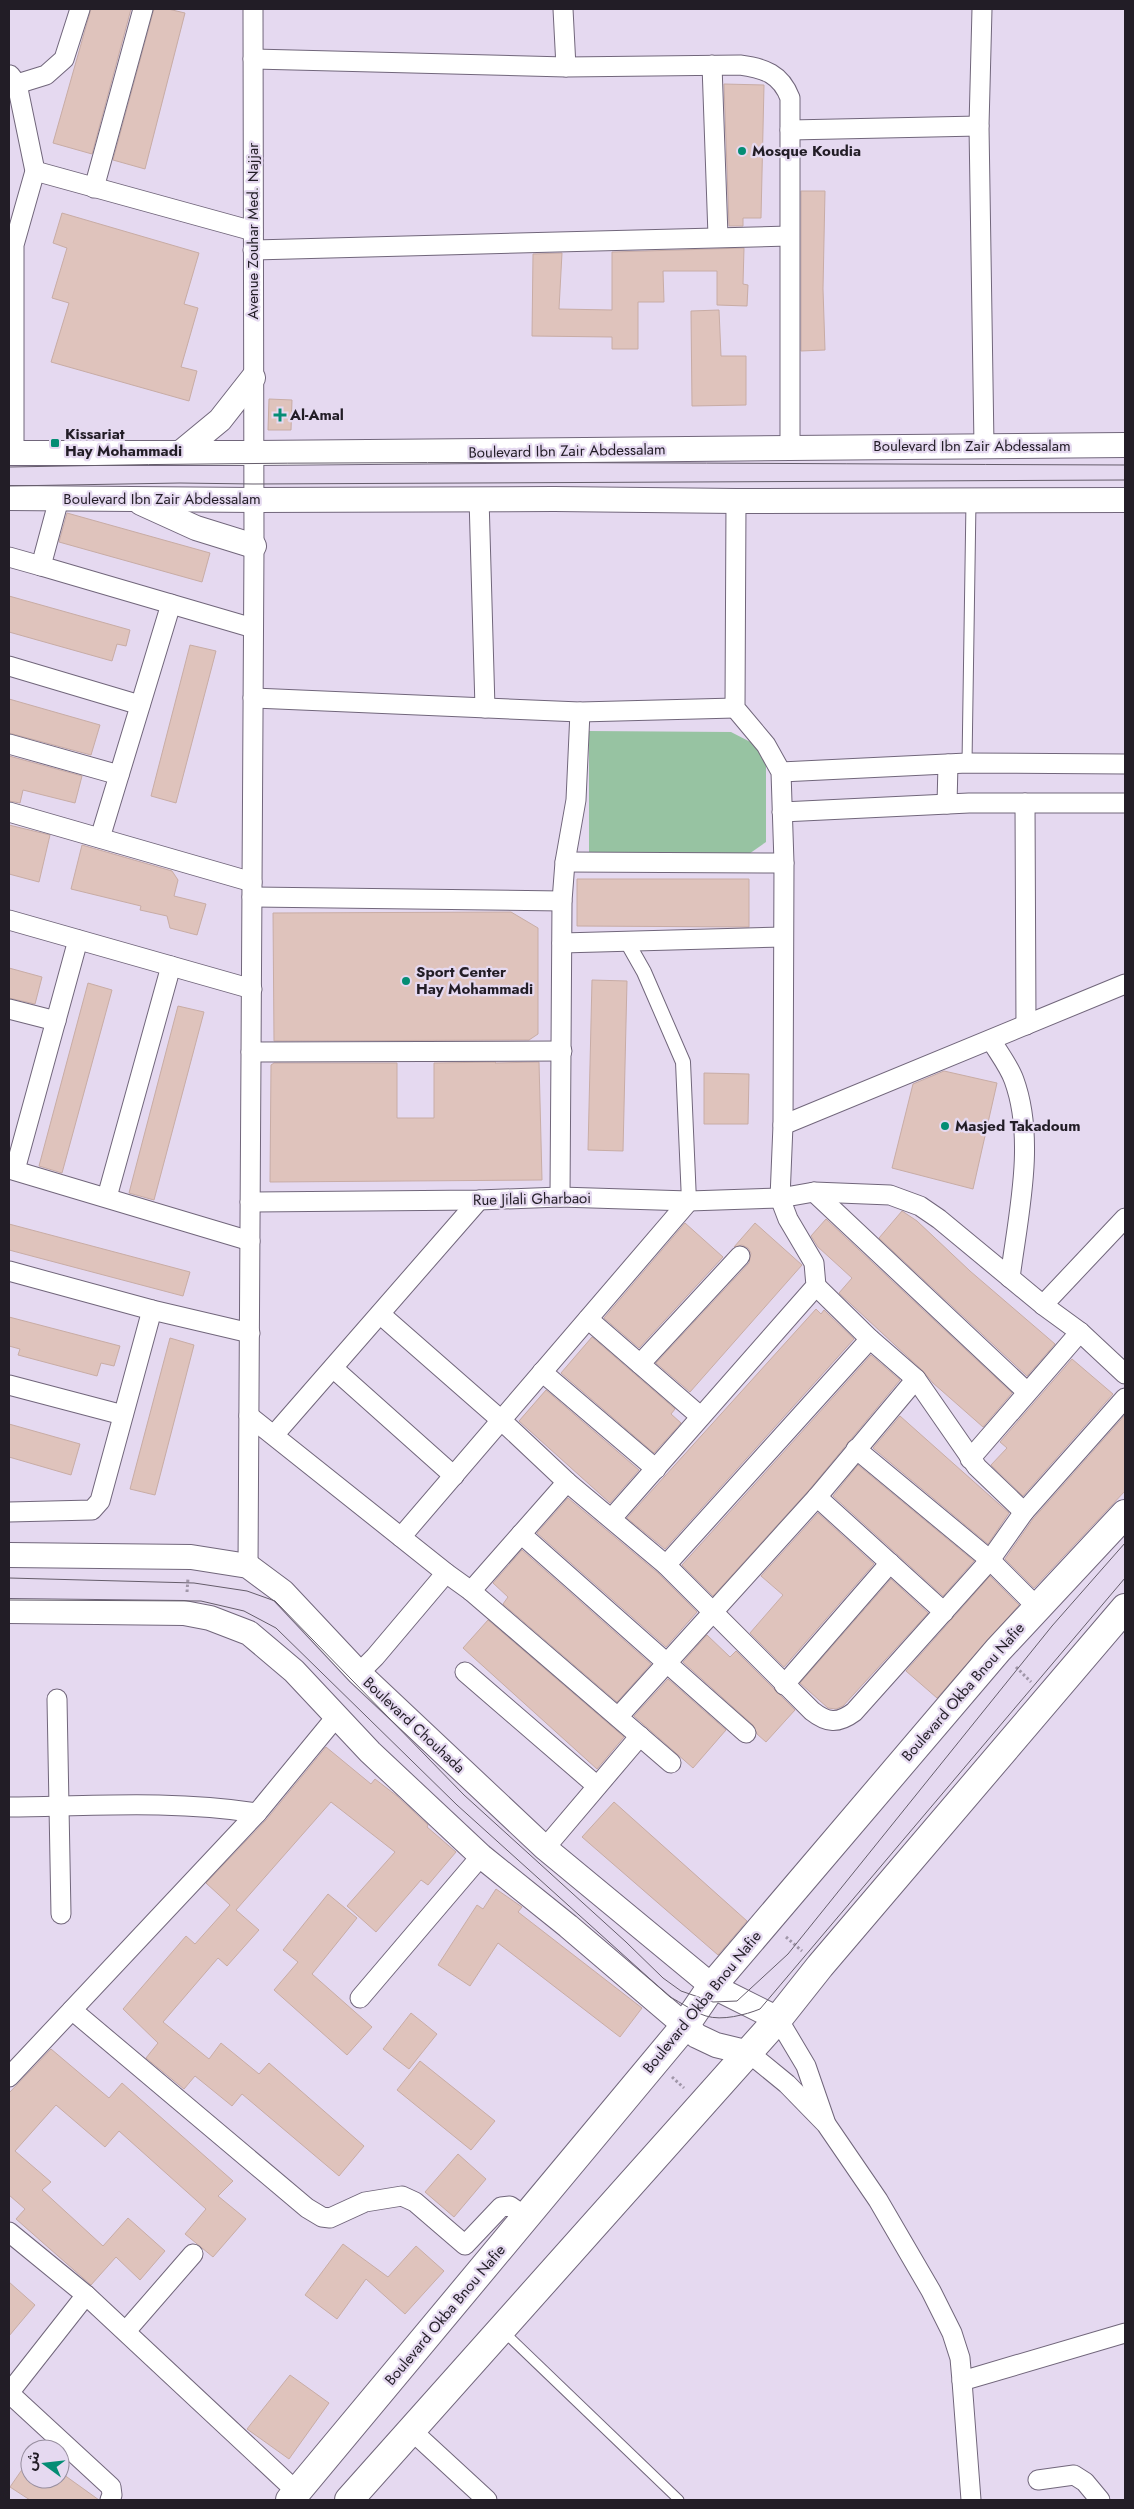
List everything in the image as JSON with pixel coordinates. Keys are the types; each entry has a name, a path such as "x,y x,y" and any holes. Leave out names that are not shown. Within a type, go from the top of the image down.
{"main road":[{"name":"Boulevard Okba Bnou Nafie","path":"294,2496 684,2026 712,1986 998,1650 1037,1606 1125,1514"},
{"path":"348,2500 700,2104 749,2053 820,1966 1125,1608"}],"street":[{"path":"11,453 14,245 35,171 12,80 46,75 64,59 80,9"},
{"path":"94,188 143,9"},
{"name":"Avenue Zouhar Med. Najjar","path":"248,1566 254,546 253,9"},
{"path":"563,9 566,67"},
{"path":"982,9 979,126 984,445"},
{"path":"253,59 566,67 740,65 758,67 773,73 785,85 790,98 790,447"},
{"path":"712,65 718,236"},
{"path":"790,130 979,126"},
{"path":"35,171 94,188 253,241 790,236"},
{"path":"180,453 220,420 253,378"},
{"name":"Boulevard Ibn Zair Abdessalam","path":"11,453 253,454 1125,445"},
{"name":"Boulevard Ibn Zair Abdessalam","path":"9,498 133,500 479,498 736,501 1125,500"},
{"path":"479,498 485,708"},
{"path":"41,566 59,499"},
{"path":"133,500 196,528 254,546"},
{"path":"736,501 735,708 766,746 780,772 784,863 783,1125 780,1198 788,1219 814,1264 816,1286 870,1339 916,1379 970,1459 1024,1512"},
{"path":"9,557 253,628"},
{"path":"100,838 171,604"},
{"path":"9,666 140,706"},
{"path":"253,698 580,712 735,708"},
{"path":"560,1197 562,901 565,862 576,800 580,712"},
{"path":"9,744 119,775"},
{"path":"780,772 968,763 1125,764"},
{"path":"947,804 948,764"},
{"path":"782,812 947,804 1025,802 1125,803"},
{"path":"1025,802 1026,1025"},
{"path":"9,812 100,838 252,890 562,901"},
{"path":"565,862 784,863"},
{"path":"9,920 252,989"},
{"path":"562,943 783,937"},
{"path":"78,940 12,1170 250,1240"},
{"path":"401,1537 689,1201 685,1074 682,1062 644,972 627,942"},
{"path":"107,1197 171,966"},
{"path":"783,1125 1125,984"},
{"path":"9,1009 56,1021"},
{"path":"991,1040 1014,1078 1025,1126 1021,1195 1010,1278"},
{"path":"251,1052 562,1051"},
{"path":"814,1192 1027,1392"},
{"name":"Rue Jilali Gharbaoi","path":"250,1202 479,1200 560,1197 689,1201 780,1198 814,1192 890,1195 920,1206 1043,1305 1080,1332 1125,1374"},
{"path":"274,1435 479,1200"},
{"path":"1043,1305 1125,1218"},
{"path":"640,1364 740,1256"},
{"path":"9,1270 152,1310 250,1333"},
{"path":"612,1518 816,1286"},
{"path":"9,1512 92,1510 100,1501 152,1310"},
{"path":"380,1314 501,1420 567,1482 666,1565 784,1685 823,1720 835,1722 844,1720 854,1712 944,1612 990,1560 1024,1512 1125,1398"},
{"path":"588,1319 700,1416"},
{"path":"970,1459 1080,1332"},
{"path":"666,1565 870,1339"},
{"path":"333,1368 454,1476"},
{"path":"542,1372 656,1468"},
{"path":"618,1716 817,1497 916,1379"},
{"path":"9,1385 122,1415"},
{"path":"249,1416 446,1573 471,1590 671,1763"},
{"path":"856,1449 990,1560 1037,1606"},
{"path":"471,1590 567,1482"},
{"path":"817,1497 944,1612"},
{"path":"521,1534 746,1732"},
{"name":"Boulevard Chouhada","path":"9,1555 191,1557 248,1566 283,1592 359,1673 545,1848 712,1986 778,2019"},
{"path":"784,1685 890,1563"},
{"path":"359,1673 376,1658 446,1573"},
{"path":"9,1611 184,1612 210,1618 249,1632 294,1671 336,1718 481,1856 568,1926 697,2036 716,2045 749,2053 786,2084 826,2124 878,2200 931,2291 952,2333 960,2358 971,2500"},
{"path":"466,1672 597,1786"},
{"path":"57,1699 61,1914"},
{"path":"9,2078 257,1813 336,1718"},
{"path":"545,1848 640,1736"},
{"path":"9,1807 172,1804 214,1806 257,1813"},
{"path":"360,1998 481,1856"},
{"path":"72,2010 307,2208 322,2217 338,2215 365,2202 402,2196 415,2202 486,2265"},
{"path":"778,2019 806,2066 826,2124"},
{"path":"465,2245 501,2207 510,2206 526,2217"},
{"path":"9,2232 86,2295 126,2331 294,2496"},
{"path":"126,2331 193,2254"},
{"path":"86,2295 9,2393 110,2487 112,2495 110,2500"},
{"path":"962,2381 1125,2333"},
{"path":"411,2430 488,2500"},
{"path":"1038,2480 1074,2475 1086,2482 1100,2500"}],"lane":[{"path":"968,763 971,500"},
{"path":"501,2329 679,2500"}],"path":[{"path":"184,1612 191,1557"},
{"path":"998,1650 1048,1699"},
{"path":"768,1921 820,1966"},
{"path":"656,2060 700,2104"}],"green space":[{"path":"589,731 731,732 766,750 766,842 746,856 589,855"}],"building":[{"path":"91,9 131,9 92,154 53,143"},
{"path":"154,9 168,9 185,13 145,169 113,160"},
{"name":"Mosque Koudia","path":"724,84 764,85 761,218 743,218 743,226 729,226"},
{"path":"801,191 825,191 823,289 825,350 801,351"},
{"path":"62,213 199,253 184,304 198,308 181,367 197,371 189,401 51,362 69,303 52,298 67,248 53,243"},
{"path":"744,248 743,284 748,285 747,306 717,305 717,271 663,271 664,302 638,302 638,349 612,349 612,337 532,336 533,254 562,253 559,309 612,310 612,252"},
{"path":"719,310 721,356 746,356 746,405 692,406 691,311"},
{"name":"Al-Amal","path":"269,399 292,400 291,430 268,430"},
{"path":"67,513 210,553 202,582 59,542"},
{"path":"9,596 130,630 126,646 117,644 112,661 9,632"},
{"path":"190,645 216,651 176,803 151,796"},
{"path":"9,699 100,725 91,755 9,733"},
{"path":"9,756 82,776 75,803 23,790 20,803 9,801"},
{"path":"9,825 50,835 39,882 9,874"},
{"path":"82,845 172,871 178,880 174,896 206,904 197,935 170,928 167,916 140,910 141,906 71,889"},
{"path":"577,879 749,879 749,927 577,926"},
{"name":"Sport Center Hay Mohammadi","path":"511,912 538,928 538,1034 529,1040 274,1041 273,913"},
{"path":"9,968 42,977 35,1004 9,998"},
{"path":"592,980 627,981 623,1151 588,1150"},
{"path":"88,983 112,990 62,1173 39,1166"},
{"path":"178,1006 204,1012 154,1200 129,1193"},
{"path":"539,1062 542,1180 270,1182 271,1065 274,1063 397,1063 397,1118 434,1118 434,1063"},
{"name":"Masjed Takadoum","path":"944,1071 997,1083 973,1189 892,1168 913,1084"},
{"path":"704,1073 749,1074 748,1124 704,1124"},
{"path":"902,1211 917,1221 970,1271 1055,1344 1027,1376 879,1238"},
{"path":"826,1219 1012,1393 983,1427 933,1383 923,1371 839,1293 852,1278 818,1247 811,1236"},
{"path":"685,1223 723,1257 639,1348 604,1318"},
{"path":"755,1223 802,1265 690,1392 656,1363 749,1263 751,1253 748,1248 742,1245 734,1247"},
{"path":"9,1224 190,1272 183,1296 9,1250"},
{"path":"816,1309 821,1314 824,1310 854,1339 665,1549 627,1518"},
{"path":"9,1317 120,1346 114,1366 101,1363 97,1376 18,1355 20,1349 9,1346"},
{"path":"592,1337 675,1409 671,1414 681,1423 654,1453 561,1373"},
{"path":"170,1338 194,1345 155,1495 130,1489"},
{"path":"871,1355 900,1380 809,1490 713,1596 682,1565"},
{"path":"1072,1359 1113,1394 1023,1496 991,1465 1007,1448 1000,1442"},
{"path":"546,1390 639,1470 610,1503 519,1421"},
{"path":"1125,1415 1125,1491 1034,1588 1005,1559 1033,1519"},
{"path":"900,1416 1009,1513 988,1544 873,1448"},
{"path":"9,1424 80,1444 71,1475 9,1457"},
{"path":"858,1465 974,1561 943,1596 833,1496"},
{"path":"568,1498 658,1573 697,1612 666,1647 537,1533"},
{"path":"818,1513 874,1564 784,1667 750,1633 783,1595 761,1576"},
{"path":"522,1550 651,1664 617,1702 503,1604 508,1597 493,1583"},
{"path":"990,1576 1019,1605 937,1698 906,1671"},
{"path":"891,1579 928,1613 843,1706 836,1709 828,1708 800,1683"},
{"path":"488,1620 624,1737 597,1769 463,1648"},
{"path":"707,1635 730,1657 736,1651 795,1710 766,1742 757,1734 753,1725 683,1662"},
{"path":"668,1679 726,1730 693,1768 634,1716"},
{"path":"326,1747 371,1784 375,1779 397,1796 428,1825 427,1827 456,1852 428,1885 421,1880 376,1932 347,1906 395,1852 331,1802 236,1910 259,1930 227,1966 218,1958 163,2022 209,2059 221,2043 259,2074 269,2063 364,2146 339,2176 242,2094 232,2106 195,2076 184,2089 146,2058 158,2043 123,2009 186,1936 195,1944 230,1905 206,1883 266,1820"},
{"path":"614,1802 747,1921 718,1955 582,1837"},
{"path":"496,1889 522,1907 518,1912 642,2008 620,2037 498,1943 470,1986 438,1965 477,1905 483,1909"},
{"path":"328,1894 357,1918 312,1974 372,2027 347,2055 274,1990 298,1962 283,1950"},
{"path":"411,2013 437,2034 409,2069 383,2049"},
{"path":"51,2049 109,2098 122,2083 233,2181 218,2196 246,2219 213,2257 185,2234 206,2209 119,2131 105,2147 56,2105 15,2151 51,2182 42,2190 103,2246 128,2218 165,2251 140,2280 116,2257 91,2285 16,2219 25,2209 9,2195 9,2093"},
{"path":"420,2061 495,2121 471,2150 397,2090"},
{"path":"458,2154 486,2179 454,2217 425,2192"},
{"path":"343,2244 388,2277 416,2246 444,2271 405,2314 366,2279 337,2319 305,2295"},
{"path":"9,2282 35,2305 9,2336"},
{"path":"290,2375 329,2403 289,2459 247,2429"},
{"path":"20,2472 20,2489 70,2489 70,2479 99,2500 30,2500 10,2487"}],"tram line":[{"path":"9,467 288,463 1125,465"},
{"path":"9,486 180,483 1125,480"},
{"path":"9,1578 194,1583 247,1591 275,1601 464,1795 663,1978 681,1991 713,2002 737,2001 788,1954 1052,1626 1125,1543"},
{"path":"9,1600 201,1601 244,1611 276,1628 457,1805 670,1997 702,2015 726,2018 760,2009 1125,1578"}],"place":[{"name":"Mosque Koudia","path":"742,151"},
{"name":"Al-Amal","path":"280,415"},
{"name":"Kissariat Hay Mohammadi","path":"55,443"},
{"name":"Sport Center Hay Mohammadi","path":"406,981"},
{"name":"Masjed Takadoum","path":"945,1126"}]}
